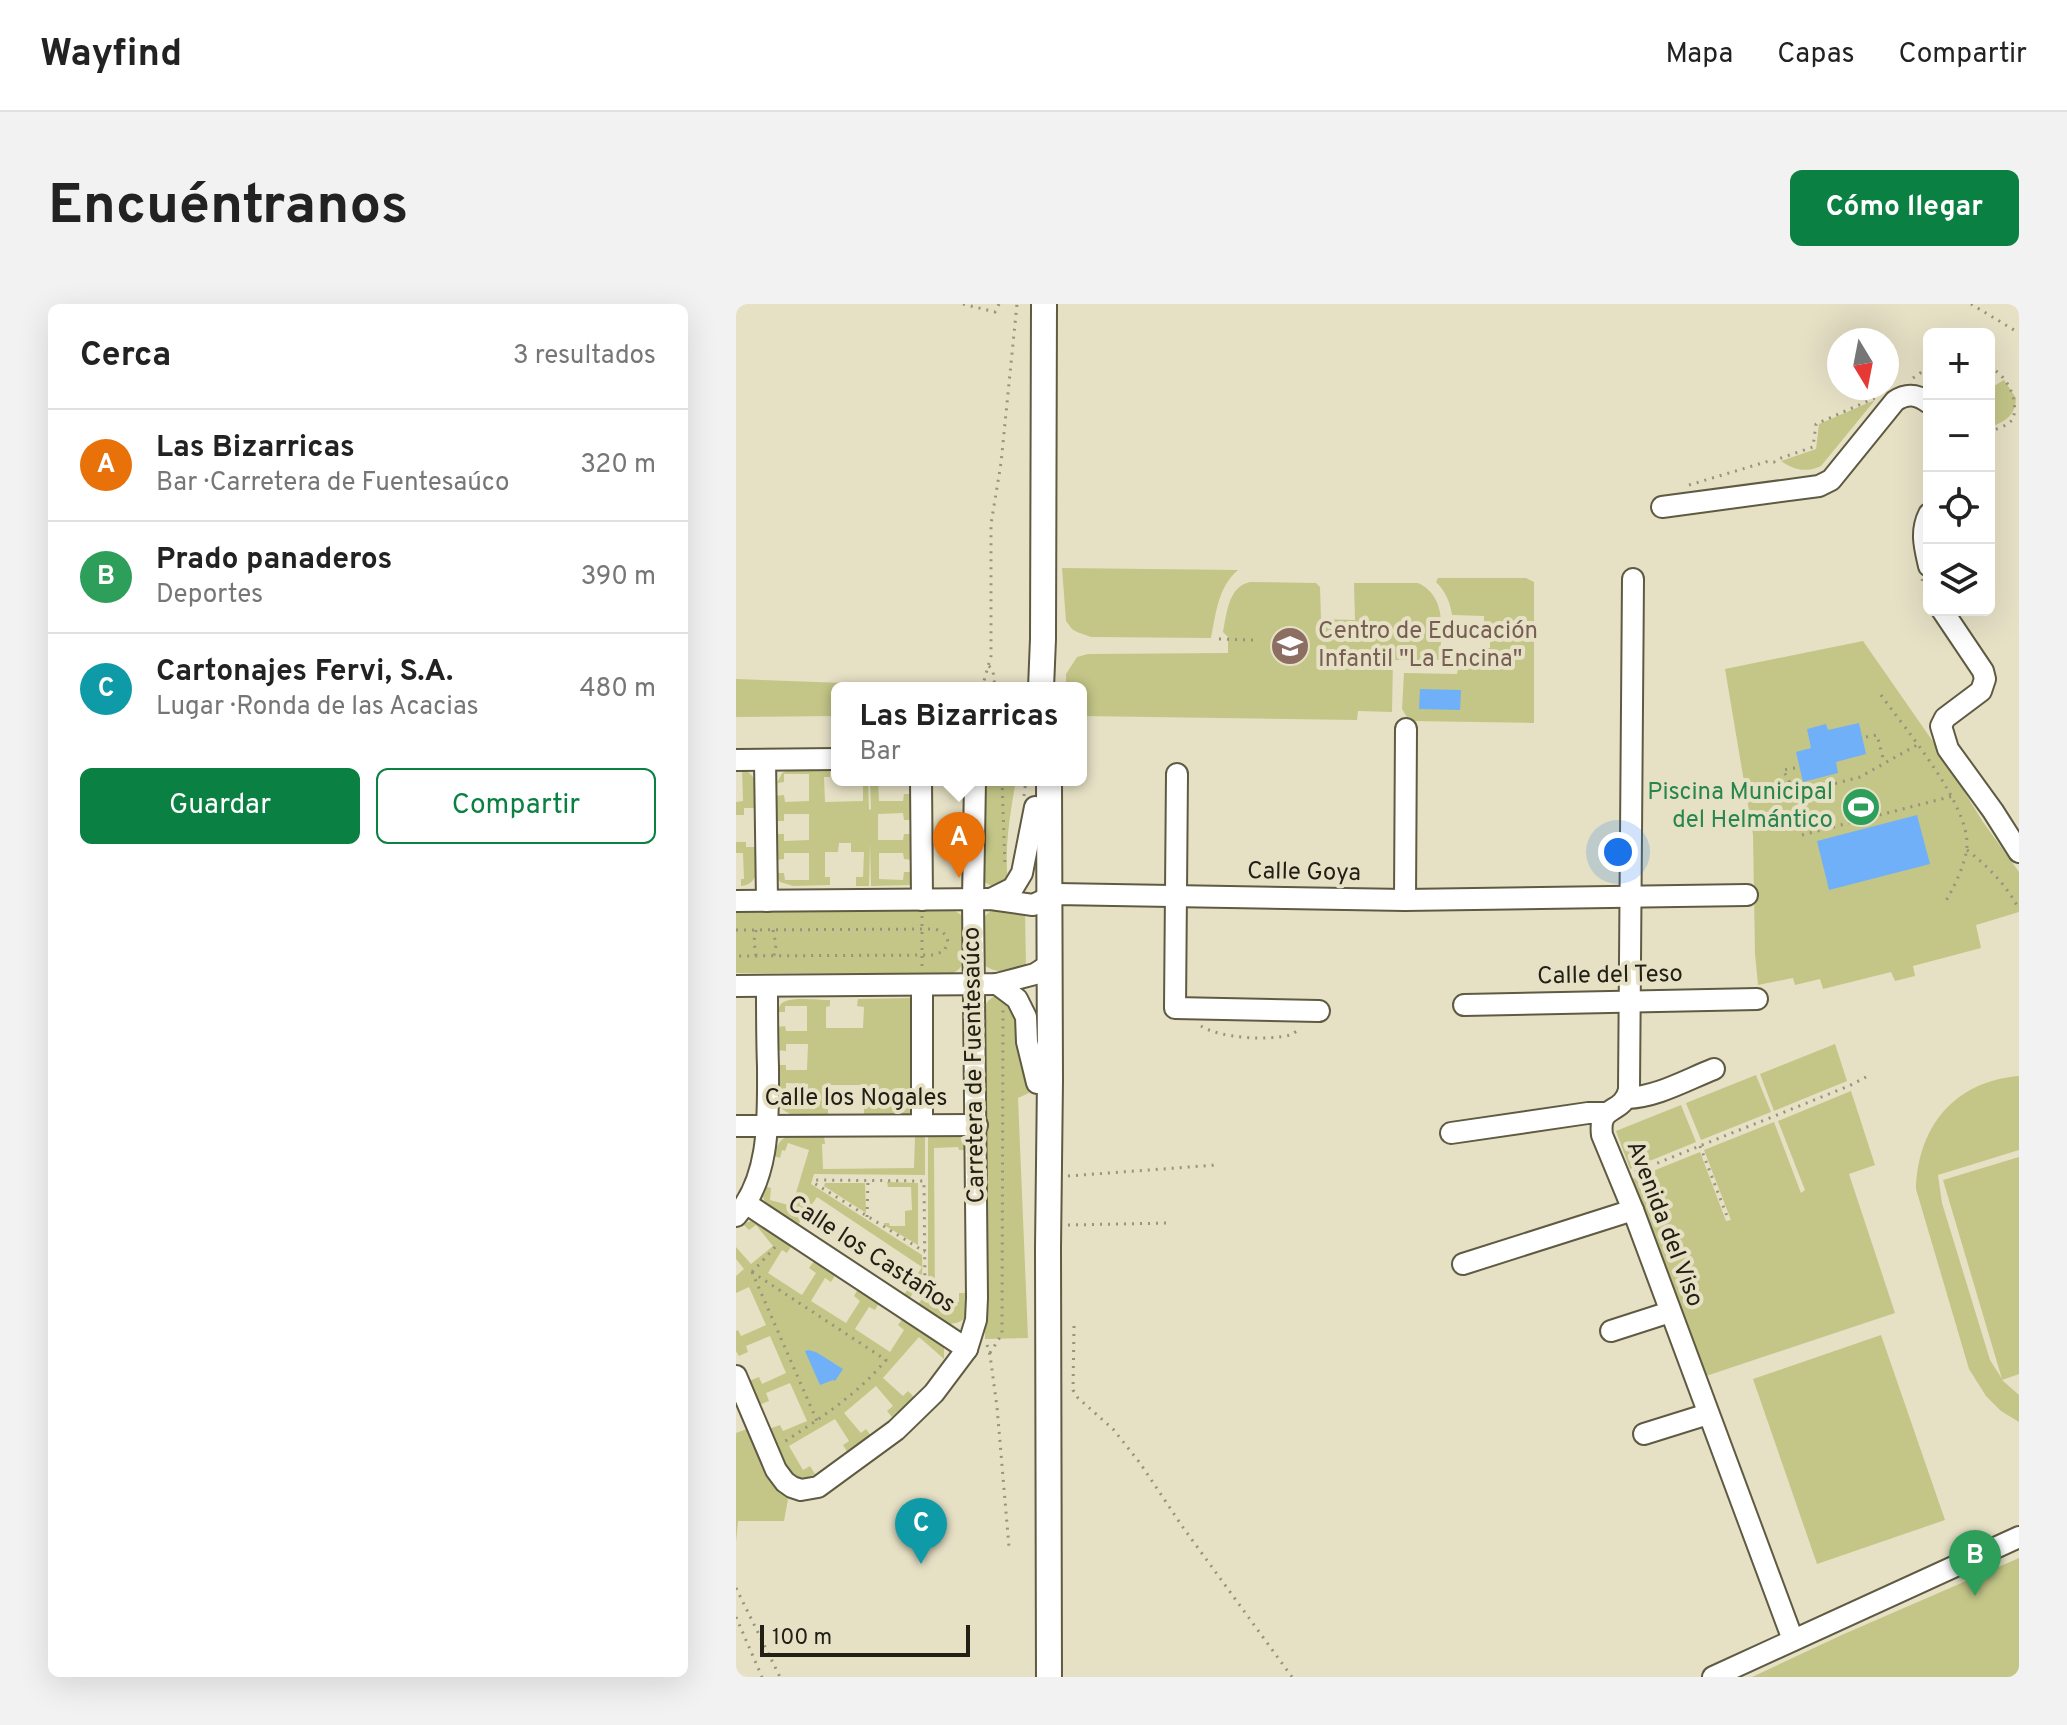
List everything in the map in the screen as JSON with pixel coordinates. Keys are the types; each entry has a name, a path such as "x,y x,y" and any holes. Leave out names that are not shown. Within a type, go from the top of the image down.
{"main road":[{"path":"1044,304 1044,682"},
{"path":"1037,786 1034,854 1042,901"},
{"path":"1048,1248 1037,1083 1041,916 1049,786"},
{"path":"1042,969 1050,1031 1049,1677"}],"street":[{"path":"1662,507 1819,486 1831,480 1895,401 1911,394 1923,400"},
{"path":"1633,579 1627,1098 1659,1092 1714,1069"},
{"path":"1946,616 1983,671 1985,679 1981,691 1945,718 1941,726 1946,743 2019,852"},
{"path":"1405,900 1406,729"},
{"path":"736,760 831,759"},
{"path":"765,760 766,910"},
{"path":"1177,774 1175,1008 1312,1011"},
{"path":"921,786 922,900"},
{"name":"Carretera de Fuentesaúco","path":"970,1342 977,1298 975,984 991,897 976,786"},
{"path":"991,897 1013,888 1022,873 1035,807"},
{"name":"Calle Goya","path":"736,901 766,910 991,897 1042,901 1056,894 1405,900 1747,895"},
{"path":"736,986 766,976 922,980 1000,986 1042,969"},
{"path":"742,1210 764,1154 768,1125 766,976"},
{"path":"922,980 922,1125"},
{"path":"1000,986 1017,999 1026,1017 1027,1042 1037,1083"},
{"name":"Calle del Teso","path":"1464,1005 1757,999"},
{"name":"Avenida del Viso","path":"1627,1098 1606,1113 1600,1122 1602,1135 1633,1210 1793,1640"},
{"path":"1451,1133 1606,1113"},
{"name":"Calle los Nogales","path":"736,1126 977,1125"},
{"name":"Calle los Castaños","path":"742,1210 970,1342"},
{"path":"1463,1264 1633,1210"},
{"path":"1611,1331 1670,1312"},
{"path":"736,1376 776,1470 785,1482 801,1490 818,1487 896,1430 934,1393 970,1342"},
{"path":"1644,1434 1708,1414"},
{"path":"1713,1677 2019,1537"}],"path":[{"path":"963,304 995,312 999,304"},
{"path":"984,682 991,656 991,524 1001,463 1017,304"},
{"path":"1971,304 2019,333"},
{"path":"1905,380 1923,371"},
{"path":"1995,371 2009,380 2019,399 2016,416 1995,429"},
{"path":"1774,462 1813,447 1816,424 1870,400"},
{"path":"1219,639 1255,640"},
{"path":"989,666 994,682"},
{"path":"1881,695 1953,796 1967,838 1967,850 1951,894 1944,904"},
{"path":"1866,737 1877,735 1884,762"},
{"path":"1795,768 1783,770 1796,794 1860,777 1917,745"},
{"path":"991,897 1003,856 1002,786"},
{"path":"1802,835 1953,796"},
{"path":"1967,850 2009,890 2019,909"},
{"path":"922,900 922,980"},
{"path":"766,910 766,930"},
{"path":"736,930 940,930 946,934 948,942 940,954 736,956"},
{"path":"756,930 756,956"},
{"path":"773,930 776,945 774,956"},
{"path":"766,956 766,976"},
{"path":"990,1353 1002,1334 1000,986"},
{"path":"1185,1008 1193,1020 1208,1031 1257,1038 1291,1034 1302,1027 1312,1011"},
{"path":"1635,1172 1866,1077"},
{"path":"1700,1146 1727,1216"},
{"path":"1049,1177 1216,1165"},
{"path":"913,1303 925,1287 925,1252 924,1181 815,1180 814,1183 925,1252"},
{"path":"867,1217 868,1181"},
{"path":"1048,1223 1170,1223"},
{"path":"752,1272 783,1239"},
{"path":"752,1272 886,1360 871,1378 835,1409 777,1446"},
{"path":"752,1272 817,1421"},
{"path":"1074,1326 1073,1390 1113,1429 1140,1463 1292,1677"},
{"path":"970,1342 986,1343 990,1353 1009,1547"},
{"path":"736,1588 780,1677"},
{"path":"736,1617 762,1677"}],"green space":[{"path":"2004,380 2016,398 2014,410 1995,425 1995,385"},
{"path":"1875,400 1821,466 1800,470 1781,461 1816,449 1819,424"},
{"path":"1062,568 1238,570 1222,592 1211,638 1091,637 1072,629 1066,621"},
{"path":"1438,578 1526,578 1534,582 1534,723 1409,721 1402,709 1404,673 1457,674 1458,668 1488,668 1490,637 1484,637 1484,616 1452,615 1447,597 1436,582"},
{"path":"1250,582 1316,583 1320,587 1321,619 1355,620 1354,583 1418,583 1434,597 1441,616 1440,660 1393,660 1392,712 1358,711 1357,720 1087,716 1087,682 1066,682 1066,674 1077,657 1088,654 1228,653 1228,637 1223,632 1230,602 1243,585"},
{"name":"Piscina Municipal del Helmántico","path":"1863,641 2019,872 2019,912 1976,925 1981,948 1913,966 1915,976 1895,981 1891,972 1823,989 1820,979 1795,985 1793,978 1758,985 1753,835 1725,669"},
{"path":"736,679 831,683 831,716 736,717"},
{"path":"742,768 755,780 756,808 744,808 744,815 736,815 736,802 743,801"},
{"path":"790,769 830,769 830,777 824,777 825,802 863,801 863,786 868,786 869,810 870,786 878,786 879,801 903,801 904,794 912,794 912,820 904,820 903,813 878,814 878,840 903,840 904,834 911,834 912,860 904,859 903,853 879,853 879,879 903,880 904,872 912,872 912,885 871,886 870,843 869,886 856,886 856,877 863,877 864,852 851,852 851,843 839,843 838,852 825,852 825,877 830,877 830,885 793,886 780,882 776,873 784,873 785,880 809,880 809,853 784,853 784,859 776,860 775,834 784,834 784,841 809,840 809,814 784,814 784,821 776,821 775,796 784,795 785,802 809,801 809,774 784,774 784,782 777,783 782,773"},
{"path":"982,786 1015,786 1007,844 1008,883 996,888 984,882"},
{"path":"736,842 746,842 746,847 756,847 755,877 741,886 741,879 744,879 743,853 736,853"},
{"path":"994,909 1025,909 1026,971 1000,971 985,966 983,922"},
{"path":"953,910 964,919 966,957 953,973 736,973 736,912"},
{"path":"994,996 1002,997 1018,1016 1018,1047 1029,1093 1018,1098 1028,1338 985,1339 982,1010"},
{"path":"912,998 912,1115 864,1114 864,1085 827,1085 828,1115 800,1116 782,1109 778,1103 786,1104 786,1109 808,1109 808,1084 786,1083 786,1090 777,1090 776,1065 786,1065 786,1070 807,1070 808,1044 786,1044 786,1051 777,1050 777,1027 785,1026 786,1031 807,1031 807,1006 785,1006 785,1012 777,1012 782,1003 796,999 830,1000 830,1006 826,1007 826,1028 863,1028 864,1007 857,1006 858,999"},
{"path":"1835,1044 1847,1081 1774,1111 1760,1074"},
{"path":"1756,1075 1771,1112 1701,1140 1686,1103"},
{"path":"2019,1076 2019,1150 1938,1175 1942,1203 1990,1360 2002,1379 1943,1180 2019,1157 2019,1374 2002,1380 2019,1395 2019,1422 2001,1411 1986,1396 1969,1369 1916,1189 1924,1145 1944,1111 1976,1087"},
{"path":"1851,1091 1875,1165 1849,1174 1895,1313 1706,1376 1633,1179 1700,1152 1726,1221 1731,1220 1704,1150 1774,1122 1801,1193 1805,1190 1778,1121"},
{"path":"1681,1105 1696,1142 1630,1169 1616,1131"},
{"path":"793,1135 824,1135 823,1169 914,1168 915,1135 925,1135 925,1175 814,1174 811,1184 922,1255 922,1267 817,1197 797,1226 767,1206 764,1186 771,1188 770,1200 792,1206 809,1150 788,1143 780,1158 774,1156 780,1142"},
{"path":"928,1135 959,1136 969,1150 934,1148 935,1302 959,1302 959,1293 969,1293 968,1316 953,1324 947,1324 917,1306 928,1291"},
{"path":"887,1182 918,1183 918,1245 884,1225 905,1226 905,1211 912,1210 911,1187 888,1187"},
{"path":"825,1183 865,1183 866,1213 824,1186"},
{"path":"752,1221 792,1245 787,1253 782,1250 768,1273 802,1295 816,1273 809,1268 815,1260 836,1274 831,1282 825,1278 811,1301 846,1323 860,1301 854,1296 858,1289 879,1303 875,1310 869,1307 855,1329 890,1352 904,1330 898,1325 903,1318 944,1345 944,1359 919,1337 883,1378 903,1396 908,1391 914,1397 892,1417 887,1411 893,1406 876,1386 844,1413 861,1433 866,1429 871,1436 848,1453 843,1445 849,1441 835,1419 789,1446 803,1470 810,1466 815,1474 803,1479 795,1478 787,1470 769,1429 780,1425 783,1431 807,1421 790,1383 766,1393 769,1401 759,1405 749,1381 759,1377 762,1384 786,1373 770,1336 746,1346 748,1352 739,1356 736,1351 736,1331 741,1336 766,1325 749,1287 736,1293 736,1276 744,1269 736,1259 736,1247 751,1264 773,1246 756,1225 749,1230 742,1223"},
{"path":"922,1267 921,1278 909,1299 904,1295"},
{"path":"1881,1335 1945,1520 1817,1564 1753,1379"},
{"path":"747,1429 773,1485 788,1499 784,1521 738,1521 736,1542 736,1433"},
{"path":"2019,1558 2019,1677 1752,1677 1844,1634"}],"water":[{"path":"1420,689 1461,690 1460,710 1419,709"},
{"path":"1859,723 1866,754 1836,762 1838,773 1803,782 1796,752 1811,748 1807,729 1826,724 1828,730"},
{"path":"1917,815 1930,864 1829,890 1817,841"},
{"path":"805,1351 843,1369 835,1381 820,1385"}],"place":[{"name":"Centro de Educación Infantil \"La Encina\"","path":"1290,646"},
{"name":"Piscina Municipal del Helmántico","path":"1861,807"},
{"name":"Las Bizarricas","path":"959,878"},
{"name":"Cartonajes Fervi, S.A.","path":"921,1564"},
{"name":"Prado panaderos","path":"1975,1596"}]}
